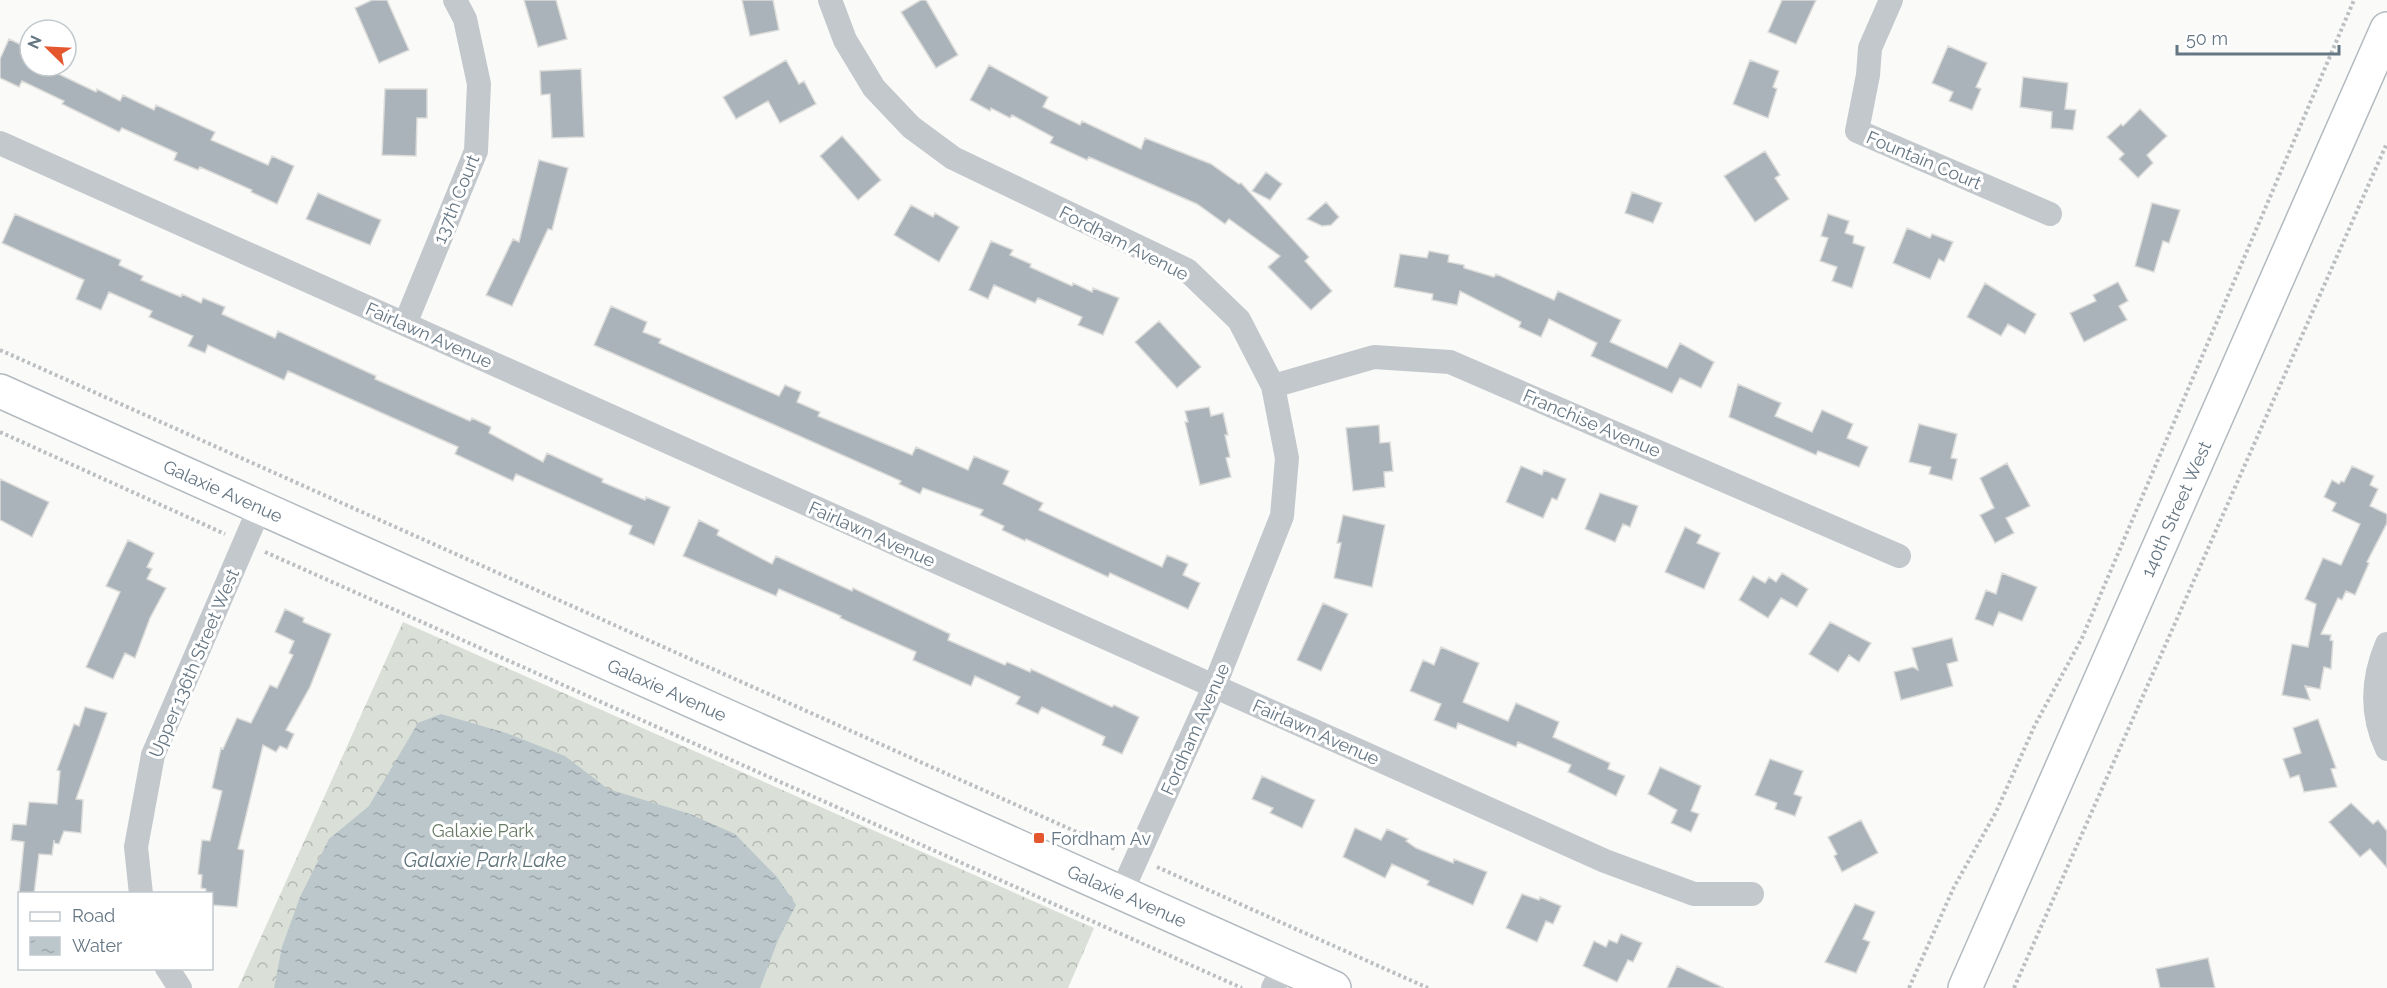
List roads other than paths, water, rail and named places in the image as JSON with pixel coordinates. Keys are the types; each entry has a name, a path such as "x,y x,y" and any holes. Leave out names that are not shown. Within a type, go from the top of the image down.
{"street":[{"name":"137th Court","path":"405,324 476,151 479,84 465,19 455,0"},
{"name":"Fordham Avenue","path":"830,0 845,40 874,88 911,127 954,158 1186,270 1239,320 1274,386 1287,458 1282,516 1214,687 1121,893"},
{"name":"Fountain Court","path":"1891,0 1869,48 1868,75 1857,131 2050,214"},
{"name":"140th Street West","path":"1965,988 2387,29"},
{"name":"Fairlawn Avenue","path":"0,143 1605,861 1694,894 1752,894"},
{"name":"Franchise Avenue","path":"1274,386 1374,357 1450,362 1899,556"},
{"name":"Galaxie Avenue","path":"0,391 1121,893 1279,977 1334,988"},
{"name":"Upper 136th Street West","path":"141,892 136,847 153,754 260,507"},
{"path":"2387,644 2374,685 2376,720 2387,748"},
{"path":"168,970 180,988"}],"water":[{"name":"Galaxie Park Lake","path":"441,714 506,733 565,756 608,789 690,814 735,834 777,877 796,905 778,940 760,988 274,988 282,947 300,897 329,839 369,806 418,723"}],"place":[{"name":"Fordham Av","path":"1039,838"}],"park label":[{"name":"Galaxie Park","path":"483,830"}]}
